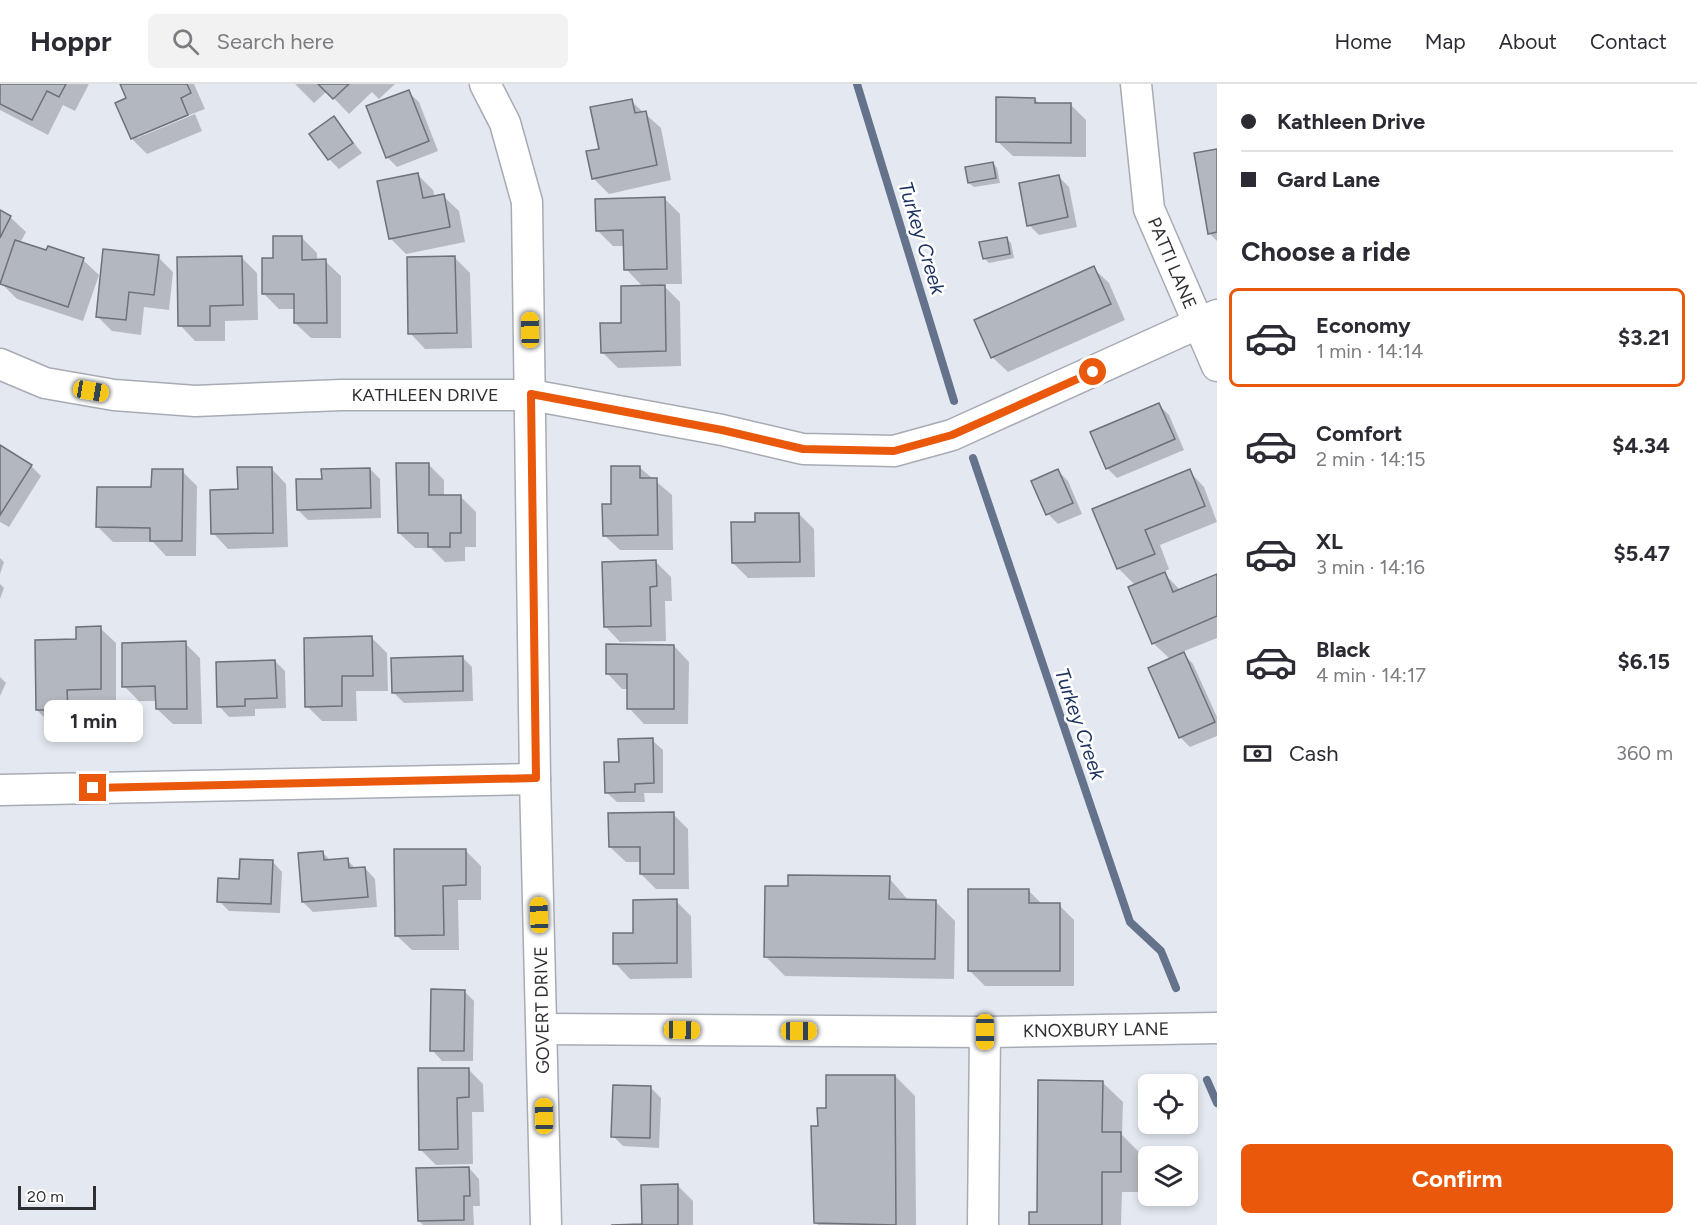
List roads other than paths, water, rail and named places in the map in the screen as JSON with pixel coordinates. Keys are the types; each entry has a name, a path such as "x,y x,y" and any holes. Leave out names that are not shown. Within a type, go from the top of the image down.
{"street":[{"name":"GOVERT DRIVE","path":"485,84 505,123 527,202 546,1225"},
{"name":"PATTI LANE","path":"1136,84 1149,209 1207,319 1217,366"},
{"name":"KATHLEEN DRIVE","path":"0,364 45,383 114,395 195,401 341,395 531,394 722,430 803,449 894,451 952,435 1207,319"},
{"path":"0,790 536,778"},
{"name":"KNOXBURY LANE","path":"542,1029 985,1032 1217,1028"},
{"path":"983,1225 985,1032"}],"waterway":[{"name":"Turkey Creek","path":"857,84 954,401"},
{"name":"Turkey Creek","path":"973,458 1130,922 1161,951 1176,988"},
{"name":"Turkey Creek","path":"1207,1080 1217,1103"}]}
